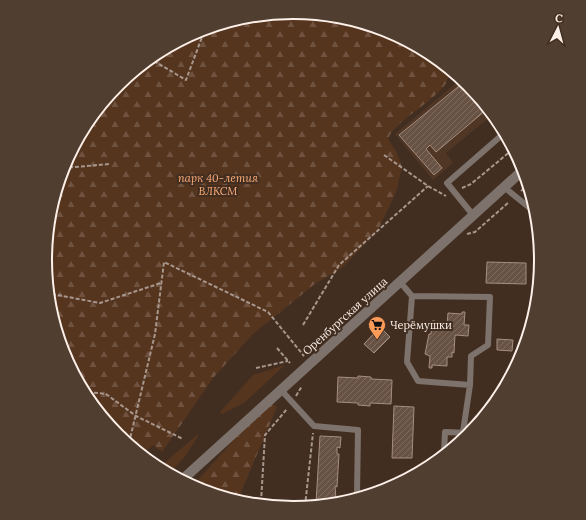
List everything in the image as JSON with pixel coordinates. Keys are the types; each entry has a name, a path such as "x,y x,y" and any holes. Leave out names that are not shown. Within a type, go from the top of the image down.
{"street":[{"name":"Оренбургская улица","path":"186,476 518,174"}],"lane":[{"path":"473,215 447,182 500,137"},
{"path":"504,187 528,206"},
{"path":"400,282 412,296 407,362 418,381 470,385"},
{"path":"412,296 490,297 488,345 471,356 470,385 463,430"},
{"path":"281,390 314,426 358,430 357,492"},
{"path":"444,448 444,432 461,432"}],"path":[{"path":"156,62 186,80 202,37"},
{"path":"456,192 471,184 509,153"},
{"path":"384,156 428,186 449,197"},
{"path":"70,167 110,164"},
{"path":"303,325 339,265 428,186"},
{"path":"464,235 475,232 523,190"},
{"path":"130,437 155,334 164,262 268,312 310,363"},
{"path":"55,294 100,303 161,282"},
{"path":"256,368 289,362 277,348"},
{"path":"261,499 266,435 293,403 303,384"},
{"path":"92,392 106,394 136,416 183,439"},
{"path":"306,500 314,426"}],"shaded area":[{"path":"456,83 474,101 488,119 446,153 453,163 433,180 395,134"}],"green space":[{"name":"парк 40-летия ВЛКСМ","path":"293,19 309,20 324,21 355,27 385,37 400,44 414,51 440,69 448,76 445,85 431,99 397,126 388,139 396,151 402,167 396,192 378,230 342,268 316,283 253,334 213,378 162,452 153,445 146,451 134,441 102,407 84,380 70,352 60,322 54,291 52,260 53,244 54,229 60,198 70,168 77,153 84,139 102,113 134,79 173,51 201,37 231,27 262,21"},
{"path":"285,365 244,403 222,414 220,412 253,375"},
{"path":"267,403 272,403 277,407 240,495 201,483 198,481"},
{"path":"197,435 198,436 184,458 173,469 164,463"}],"building":[{"path":"459,86 483,112 436,152 430,145 426,149 442,168 434,175 399,135"},
{"path":"487,262 526,263 526,284 486,283"},
{"path":"462,312 465,312 464,325 469,325 468,336 455,335 454,353 452,352 452,357 447,357 447,366 432,365 432,368 429,368 430,356 425,354 429,334 431,334 432,321 435,321 435,324 447,325 448,313 462,314"},
{"name":"Черёмушки","path":"380,327 390,337 374,353 364,344"},
{"path":"497,339 513,340 512,351 497,350"},
{"path":"358,376 371,377 371,379 392,380 391,404 370,403 370,406 358,405 358,403 337,402 338,377 358,378"},
{"path":"394,406 414,407 412,458 392,458"},
{"path":"320,436 341,437 340,448 337,447 337,454 339,454 337,487 335,486 336,497 316,500"}],"place":[{"name":"Черёмушки","path":"377,340"}]}
